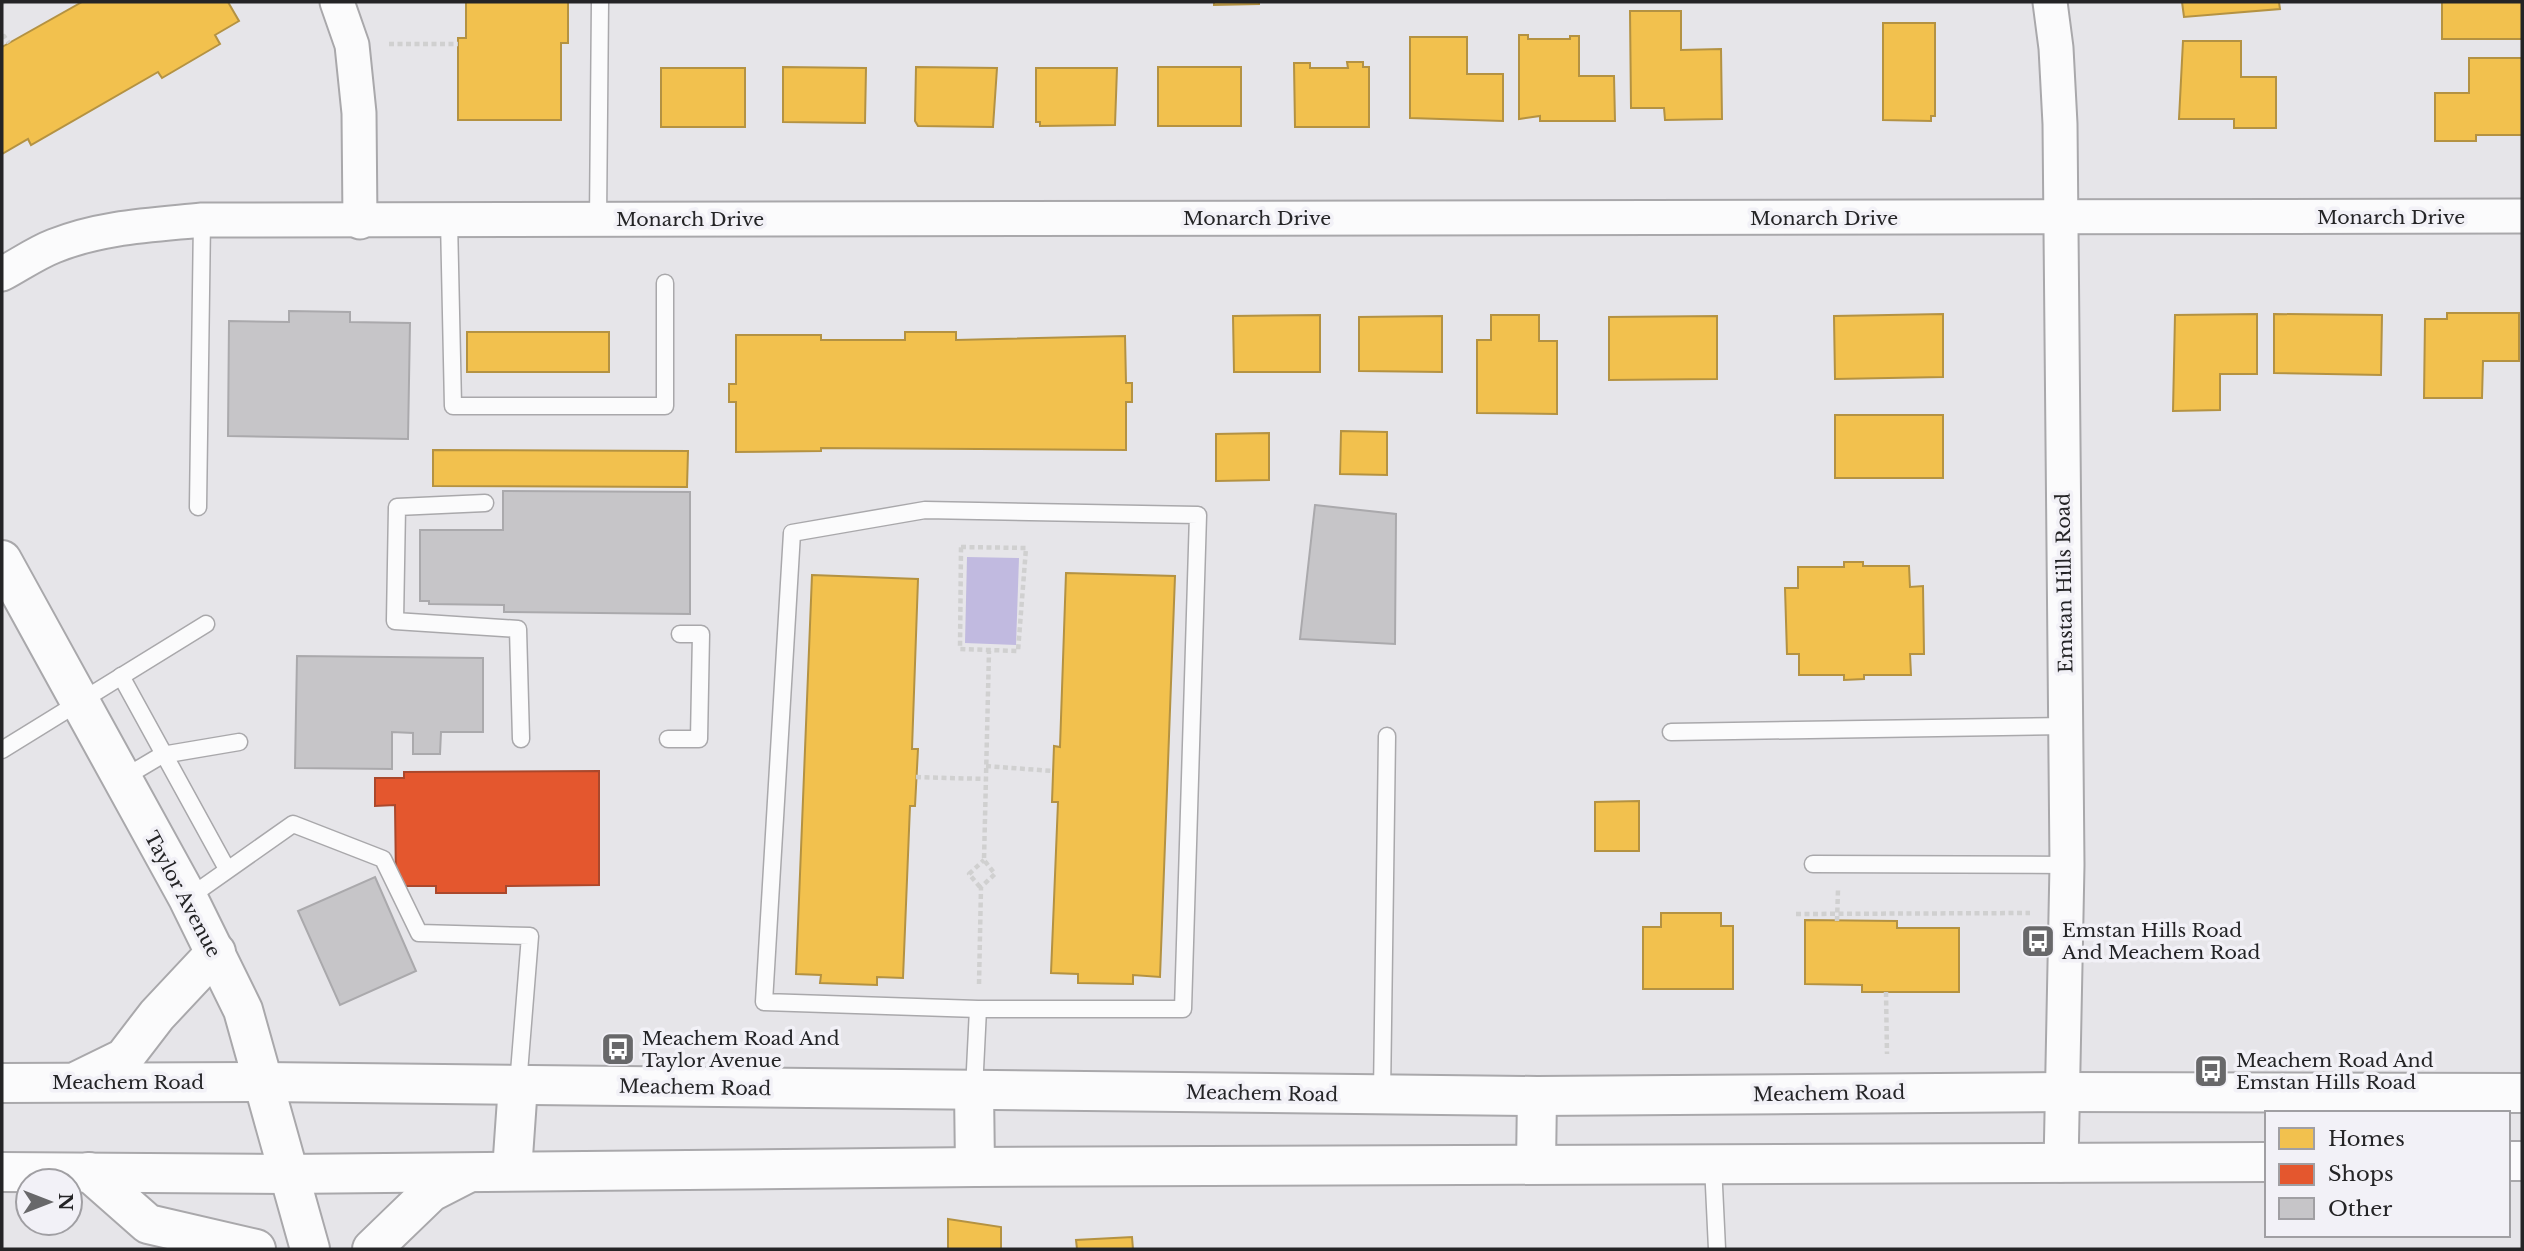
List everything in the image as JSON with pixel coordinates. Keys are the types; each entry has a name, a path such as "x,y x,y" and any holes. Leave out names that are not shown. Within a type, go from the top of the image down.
{"street":[{"path":"337,2 352,45 359,113 360,222"},
{"name":"Emstan Hills Road","path":"2050,2 2056,48 2060,217 2066,726 2067,865 2061,1165"},
{"name":"Monarch Drive","path":"2,274 54,246 90,235 128,227 202,220 360,222 2522,216"},
{"name":"Taylor Avenue","path":"2,560 120,780 188,898 243,1010 286,1174 310,1249"},
{"path":"72,1083 124,1058 157,1015 216,952"},
{"name":"Meachem Road","path":"2,1083 264,1082 1537,1096 2061,1091 2522,1093"},
{"path":"512,1171 518,1085"},
{"path":"974,1090 975,1167"},
{"path":"1536,1164 1537,1096"},
{"path":"2,1172 286,1174 975,1167 2061,1165 2265,1162"},
{"path":"89,1172 148,1224 256,1249"},
{"path":"372,1249 431,1192 471,1172"}],"lane":[{"path":"598,220 600,2"},
{"path":"198,507 202,220"},
{"path":"449,220 453,406 664,406 665,283"},
{"path":"485,503 397,507 395,621 518,629 521,739"},
{"path":"925,510 1198,515 1183,1009 978,1009 764,1002 792,533 925,510"},
{"path":"2,750 206,624"},
{"path":"668,739 699,739 701,634 680,634"},
{"path":"121,676 227,869"},
{"path":"1671,732 2066,726"},
{"path":"1382,1094 1387,736"},
{"path":"120,780 162,755 239,742"},
{"path":"188,898 293,824 383,859 419,933 530,936 518,1085"},
{"path":"1813,864 2067,865"},
{"path":"974,1090 978,1009"},
{"path":"1713,1166 1717,1249"}],"path":[{"path":"2,37 9,43"},
{"path":"352,45 458,44"},
{"path":"961,547 1026,548 1018,651 989,651 960,649 961,547"},
{"path":"981,887 995,874 984,860 989,651"},
{"path":"986,766 1053,771"},
{"path":"916,777 985,779"},
{"path":"978,1009 981,887 969,874 984,860"},
{"path":"1796,914 2065,912"},
{"path":"1886,992 1887,1093"}],"shaded area":[{"path":"967,557 1019,558 1016,645 965,643"}],"building: Homes":[{"path":"82,2 228,2 239,21 215,35 220,44 162,78 158,72 31,145 28,139 2,154 2,47"},
{"path":"466,2 568,2 568,43 561,43 561,120 458,120 458,38 466,38"},
{"path":"1214,2 1259,2 1259,4 1214,5"},
{"path":"2182,2 2279,2 2280,9 2184,17"},
{"path":"2442,2 2522,2 2522,39 2442,39"},
{"path":"1630,11 1681,11 1681,50 1721,49 1722,119 1665,120 1664,108 1631,108"},
{"path":"1883,23 1935,23 1935,116 1931,116 1931,121 1883,120"},
{"path":"1519,35 1528,35 1528,39 1570,39 1570,36 1579,36 1579,76 1614,76 1615,121 1540,121 1540,116 1519,119"},
{"path":"1410,37 1467,37 1467,74 1503,74 1503,121 1410,118"},
{"path":"2183,41 2241,41 2241,77 2276,77 2276,128 2234,128 2234,119 2179,119"},
{"path":"2469,58 2522,58 2522,135 2476,135 2476,141 2435,141 2435,93 2469,93"},
{"path":"1347,62 1363,62 1363,67 1369,67 1369,127 1295,127 1294,63 1310,63 1310,68 1348,68"},
{"path":"783,67 866,68 865,123 783,122"},
{"path":"916,67 997,68 993,127 918,126 915,121"},
{"path":"1158,67 1241,67 1241,126 1158,126"},
{"path":"661,68 745,68 745,127 661,127"},
{"path":"1036,68 1117,68 1115,125 1040,126 1040,122 1036,122"},
{"path":"2447,313 2519,313 2519,361 2483,361 2482,398 2424,398 2425,319 2447,319"},
{"path":"1943,314 1943,377 1835,379 1834,316"},
{"path":"2257,314 2257,374 2220,374 2220,410 2173,411 2175,315"},
{"path":"2274,314 2382,315 2381,375 2274,373"},
{"path":"1320,315 1320,372 1234,372 1233,316"},
{"path":"1491,315 1539,315 1539,341 1557,341 1557,414 1477,413 1477,340 1491,340"},
{"path":"1442,316 1442,372 1359,371 1359,317"},
{"path":"1717,316 1717,379 1609,380 1609,317"},
{"path":"467,332 609,332 609,372 467,372"},
{"path":"905,332 956,332 956,340 1125,336 1126,383 1132,383 1132,402 1126,402 1126,450 821,448 821,451 736,452 736,402 729,402 729,384 736,384 736,335 821,335 821,340 905,340"},
{"path":"1835,415 1943,415 1943,478 1835,478"},
{"path":"1341,431 1387,432 1387,475 1340,474"},
{"path":"1269,433 1269,480 1216,481 1216,434"},
{"path":"433,450 688,451 687,487 433,486"},
{"path":"1844,562 1863,562 1863,566 1909,566 1910,587 1923,586 1924,654 1910,654 1911,675 1864,675 1864,679 1844,680 1844,675 1799,675 1799,654 1787,654 1785,588 1798,588 1798,567 1844,567"},
{"path":"1066,573 1175,576 1160,977 1133,975 1133,984 1078,983 1078,974 1051,973 1058,802 1052,802 1054,746 1060,747"},
{"path":"812,575 918,579 912,749 918,749 915,806 910,806 903,978 877,977 877,985 820,983 821,975 796,974"},
{"path":"1639,801 1639,851 1595,851 1595,802"},
{"path":"1661,913 1721,913 1721,926 1733,926 1733,989 1643,989 1643,927 1661,927"},
{"path":"1805,920 1897,921 1897,928 1959,928 1959,992 1862,992 1862,985 1805,984"},
{"path":"948,1219 1001,1227 1001,1249 948,1249"},
{"path":"1132,1237 1133,1249 1077,1249 1076,1240"}],"building: Shops":[{"path":"599,771 599,885 506,886 506,893 436,893 436,886 403,886 396,881 395,805 375,806 375,778 404,778 404,772"}],"building: Other":[{"path":"289,311 350,312 350,322 410,323 408,439 228,436 229,321 289,322"},
{"path":"503,491 690,492 690,614 504,612 504,605 429,604 429,601 420,601 420,530 503,530"},
{"path":"1315,505 1396,514 1395,644 1300,639"},
{"path":"297,656 483,658 483,732 441,732 440,754 413,754 413,733 392,732 392,769 295,768"},
{"path":"375,877 416,971 340,1005 298,911"}],"place":[{"name":"Emstan Hills Road And Meachem Road","path":"2038,941"},
{"name":"Meachem Road And Taylor Avenue","path":"618,1049"},
{"name":"Meachem Road And Emstan Hills Road","path":"2211,1071"}]}
